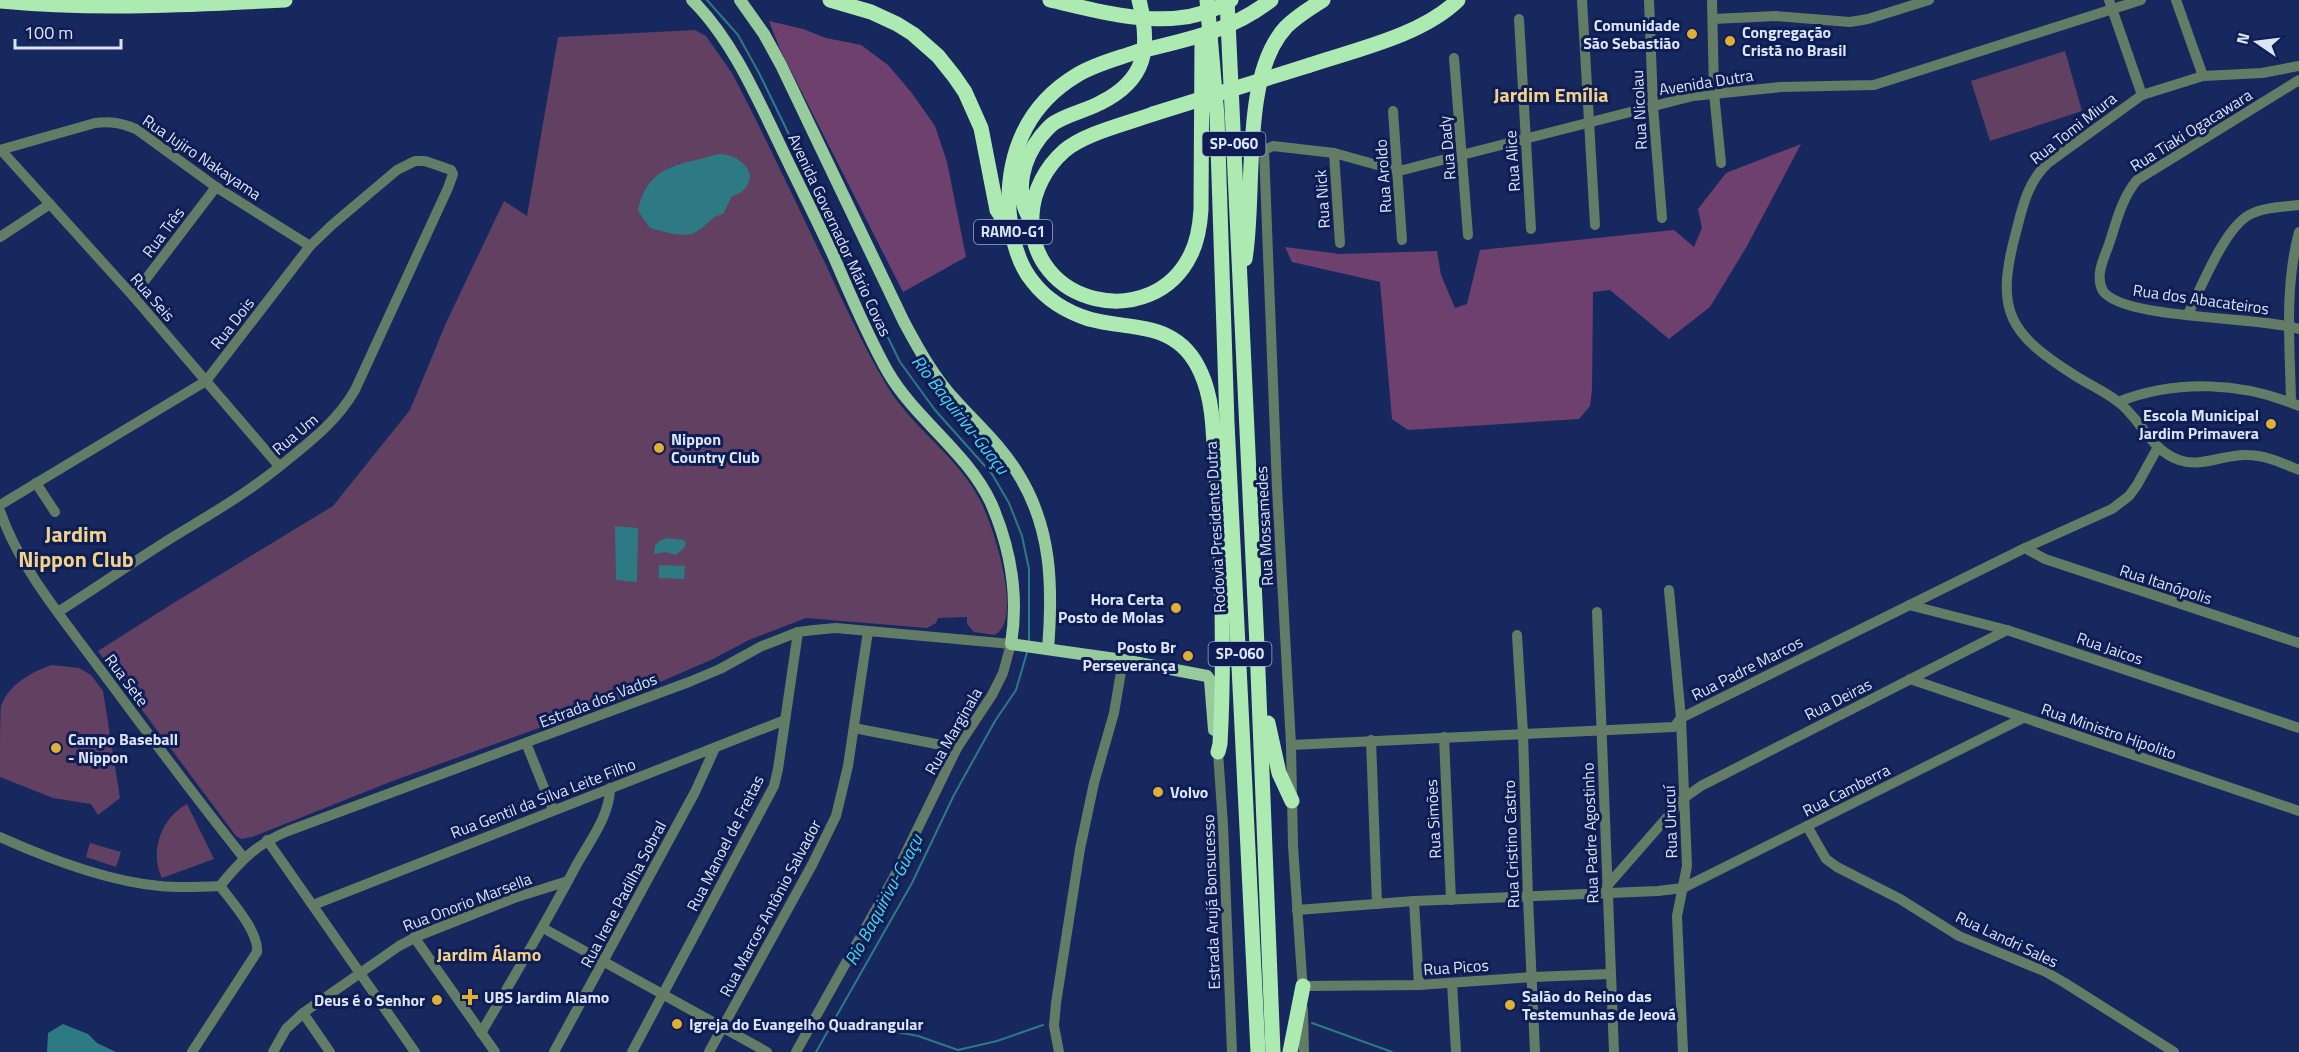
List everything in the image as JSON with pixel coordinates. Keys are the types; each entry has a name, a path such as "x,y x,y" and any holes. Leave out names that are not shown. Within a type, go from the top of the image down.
{"highway":[{"path":"0,1 87,6 141,6 285,0"},
{"path":"830,0 871,12 897,24 913,34 938,56 954,76 965,92 981,128 997,210 1013,234"},
{"path":"1050,0 1146,19 1173,18 1194,14 1214,9 1229,0"},
{"path":"1139,0 1144,27 1145,56 1141,68 1130,83 1099,104 1051,124 1035,144 1025,164 1021,180 1025,210 1032,223 1044,265 1066,287 1096,299 1110,301 1144,297 1158,291 1182,268 1191,254 1199,232 1202,0"},
{"name":"Rodovia Presidente Dutra","path":"1208,0 1217,116 1227,423 1258,1052"},
{"name":"SP-060","path":"1229,0 1273,1052"},
{"name":"RAMO-G1","path":"1218,752 1224,672 1221,548 1209,398 1201,372 1181,344 1166,334 1141,326 1090,319 1057,305 1045,296 1032,281 1021,262 1010,215 1010,175 1021,136 1031,118 1061,86 1095,66 1136,52 1202,36 1234,24 1271,0"},
{"path":"1240,289 1248,238 1254,128 1264,71 1276,41 1285,28 1323,0"},
{"path":"1032,223 1033,204 1044,175 1064,151 1092,136 1153,114 1310,65 1414,28 1438,16 1458,0"},
{"path":"1257,646 1265,666 1265,695 1271,741 1279,773 1292,801"},
{"path":"1290,1052 1303,986"}],"main road":[{"name":"Avenida Governador Mário Covas","path":"692,0 719,33 747,78 833,255 861,319 890,375 927,424 970,469 990,501 1004,534 1015,590 1017,645"},
{"name":"Avenida Governador Mário Covas","path":"740,0 764,34 781,65 922,355 956,401 1017,472 1032,502 1049,561 1051,603 1043,648"},
{"path":"1017,645 1123,660 1207,676 1211,685 1215,745 1218,752"}],"street":[{"path":"1582,0 1595,225"},
{"name":"Rua Nicolau","path":"1649,0 1653,106 1662,218"},
{"path":"1712,0 1714,93 1721,163"},
{"path":"1713,19 1776,16 1859,22 1929,0"},
{"name":"Avenida Dutra","path":"1273,146 1334,153 1399,171 1653,106 1714,93 1781,87 1874,86 2110,4 2141,0"},
{"path":"2176,0 2203,76"},
{"path":"2110,4 2142,95"},
{"name":"Rua Alice","path":"1519,19 1531,229"},
{"name":"Rua Dady","path":"1454,58 1468,235"},
{"name":"Rua Tomi Miura","path":"2158,447 2118,402 2073,375 2023,337 2010,312 2007,275 2026,195 2038,172 2142,95 2203,76 2262,73 2299,66"},
{"name":"Rua Tiaki Ogacawara","path":"2103,290 2099,275 2101,267 2122,205 2137,180 2299,80"},
{"name":"Rua Aroldo","path":"1393,111 1399,171 1402,240"},
{"name":"Rua Jujiro Nakayama","path":"1,150 77,127 110,121 136,129 216,187 310,246"},
{"name":"Rua Mossamedes","path":"1273,146 1268,147 1263,154 1297,910 1303,986 1304,1052"},
{"name":"Rua Seis","path":"1,150 133,296 279,466"},
{"name":"Rua Nick","path":"1334,153 1340,243"},
{"name":"Rua Dois","path":"0,505 206,381 310,246 360,200 405,165 425,161 446,167 453,174 448,188"},
{"name":"Rua Três","path":"133,296 216,187"},
{"name":"Rua Um","path":"58,612 244,495 318,435 345,407 374,350 448,188"},
{"path":"0,237 50,204"},
{"path":"2188,314 2220,250 2240,222 2260,211 2299,206"},
{"path":"2118,402 2150,392 2205,386 2235,388 2295,404 2294,328 2296,253 2299,232"},
{"name":"Rua dos Abacateiros","path":"2103,290 2108,296 2124,304 2152,310 2294,328"},
{"path":"2158,447 2173,457 2190,463 2247,455 2277,461 2296,469 2299,457"},
{"name":"Rua Padre Marcos","path":"1291,744 1674,727 1681,718 2025,548 2120,504 2137,485 2158,447"},
{"path":"36,483 55,512"},
{"name":"Rua Sete","path":"0,511 21,557 58,612 192,794 244,858"},
{"name":"Rua Itanópolis","path":"2025,548 2052,561 2299,643"},
{"name":"Rua Urucuí","path":"1670,590 1681,718 1687,866 1677,915 1683,1052"},
{"name":"Rua Jaicos","path":"1909,605 2007,630 2299,728"},
{"name":"Rua Padre Agostinho","path":"1597,612 1614,1052"},
{"name":"Estrada dos Vados","path":"220,886 244,858 267,840 324,816 689,682 720,669 762,646 798,632 836,628 1017,645"},
{"name":"Rua Deiras","path":"1607,889 1684,798 1701,786 2007,630"},
{"name":"Rua Marcos Antônio Salvador","path":"709,1052 812,865 836,816 854,729 868,631"},
{"name":"Rua Manoel de Freitas","path":"632,1052 774,786 798,632"},
{"name":"Rua Cristino Castro","path":"1517,635 1535,1052"},
{"name":"Rua Marginala","path":"796,1052 894,877 957,748 992,694 1017,645"},
{"path":"1059,1052 1054,1026 1056,1003 1080,849 1094,783 1114,713 1123,660"},
{"name":"Rua Ministro Hipolito","path":"1910,680 2299,811"},
{"name":"Rua Camberra","path":"1683,888 2023,718"},
{"name":"Rua Gentil da Silva Leite Filho","path":"313,905 784,720"},
{"path":"854,729 957,748"},
{"name":"Rua Simões","path":"1444,737 1451,900"},
{"path":"1371,740 1377,903"},
{"path":"526,743 553,810"},
{"name":"Rua Irene Padilha Sobral","path":"554,1052 694,792 715,748"},
{"name":"Estrada Arujá Bonsucesso","path":"1218,752 1232,1052"},
{"path":"481,1033 543,928 602,818 610,797 610,788"},
{"name":"Rua Landri Sales","path":"1807,826 1830,863 1900,899 1959,936 2046,972 2174,1052"},
{"path":"0,837 61,861 137,883 182,888 220,886 253,932 258,946 257,952 192,1052"},
{"path":"267,840 415,1052"},
{"name":"Rua Onorio Marsella","path":"273,1052 286,1029 303,1013 414,937 514,898 568,881"},
{"path":"1297,910 1377,903 1528,897 1607,889 1658,891 1683,888"},
{"path":"1414,902 1419,985"},
{"path":"543,928 721,1029 767,1052"},
{"path":"414,937 495,1052"},
{"name":"Rua Picos","path":"1303,986 1419,985 1610,974"},
{"path":"1452,983 1456,1052"},
{"path":"303,1013 330,1052"}],"shaded area":[{"path":"769,21 803,29 826,38 861,45 888,65 911,92 935,126 947,162 966,257 903,292 780,49"},
{"name":"Nippon Country Club","path":"695,30 706,36 732,73 855,326 887,386 910,416 961,471 981,502 998,550 1003,572 1007,611 1003,626 995,635 974,632 967,624 967,617 938,618 936,623 927,628 806,618 749,640 711,660 630,695 390,782 252,837 241,839 236,836 98,651 333,506 410,410 446,323 504,201 527,216 558,37"},
{"path":"2065,51 2082,111 1990,141 1971,81"},
{"path":"1801,144 1747,246 1710,307 1669,339 1610,290 1593,292 1592,390 1590,406 1579,419 1408,430 1392,419 1380,282 1292,262 1285,247 1340,254 1437,251 1441,275 1455,308 1467,304 1480,250 1674,230 1694,247 1702,228 1698,209 1726,173"},
{"path":"718,154 737,159 750,174 745,188 732,196 723,214 715,217 698,231 684,235 650,228 638,211 649,184 667,169"},
{"path":"615,526 638,528 637,582 616,580"},
{"path":"668,538 684,540 686,543 684,548 676,555 665,552 654,554 655,546 659,541"},
{"path":"659,565 685,566 684,579 659,578"},
{"name":"Campo Baseball - Nippon","path":"52,665 79,668 91,675 103,691 120,798 98,815 91,804 53,798 0,777 1,706 15,685 36,671"},
{"path":"187,804 214,859 162,878 157,857 160,837 170,818"},
{"path":"90,843 121,852 116,867 86,857"},
{"path":"63,1024 88,1034 97,1043 116,1052 47,1052 48,1033"}],"waterway":[{"name":"Rio Baquirivu-Guaçu","path":"707,0 738,35 759,73 900,362 935,410 992,474 1009,503 1022,536 1029,569 1029,641"},
{"name":"Rio Baquirivu-Guaçu","path":"816,1052 912,883 954,795 995,721 1016,690 1028,649"},
{"path":"834,1020 918,1036 958,1050 997,1041 1043,1025"},
{"path":"1312,1023 1392,1052"}],"place":[{"name":"Comunidade São Sebastião","path":"1692,34"},
{"name":"Congregação Cristã no Brasil","path":"1730,41"},
{"name":"Escola Municipal Jardim Primavera","path":"2271,424"},
{"name":"Nippon Country Club","path":"659,448"},
{"name":"Hora Certa Posto de Molas","path":"1176,608"},
{"name":"Posto Br Perseverança","path":"1188,656"},
{"name":"Campo Baseball - Nippon","path":"56,748"},
{"name":"Volvo","path":"1158,792"},
{"name":"UBS Jardim Alamo","path":"470,997"},
{"name":"Deus é o Senhor","path":"437,1000"},
{"name":"Salão do Reino das Testemunhas de Jeová","path":"1510,1005"},
{"name":"Igreja do Evangelho Quadrangular","path":"677,1024"}],"district":[{"name":"Jardim Emília","path":"1551,95"},
{"name":"Jardim Nippon Club","path":"76,546"},
{"name":"Jardim Álamo","path":"489,955"}]}
